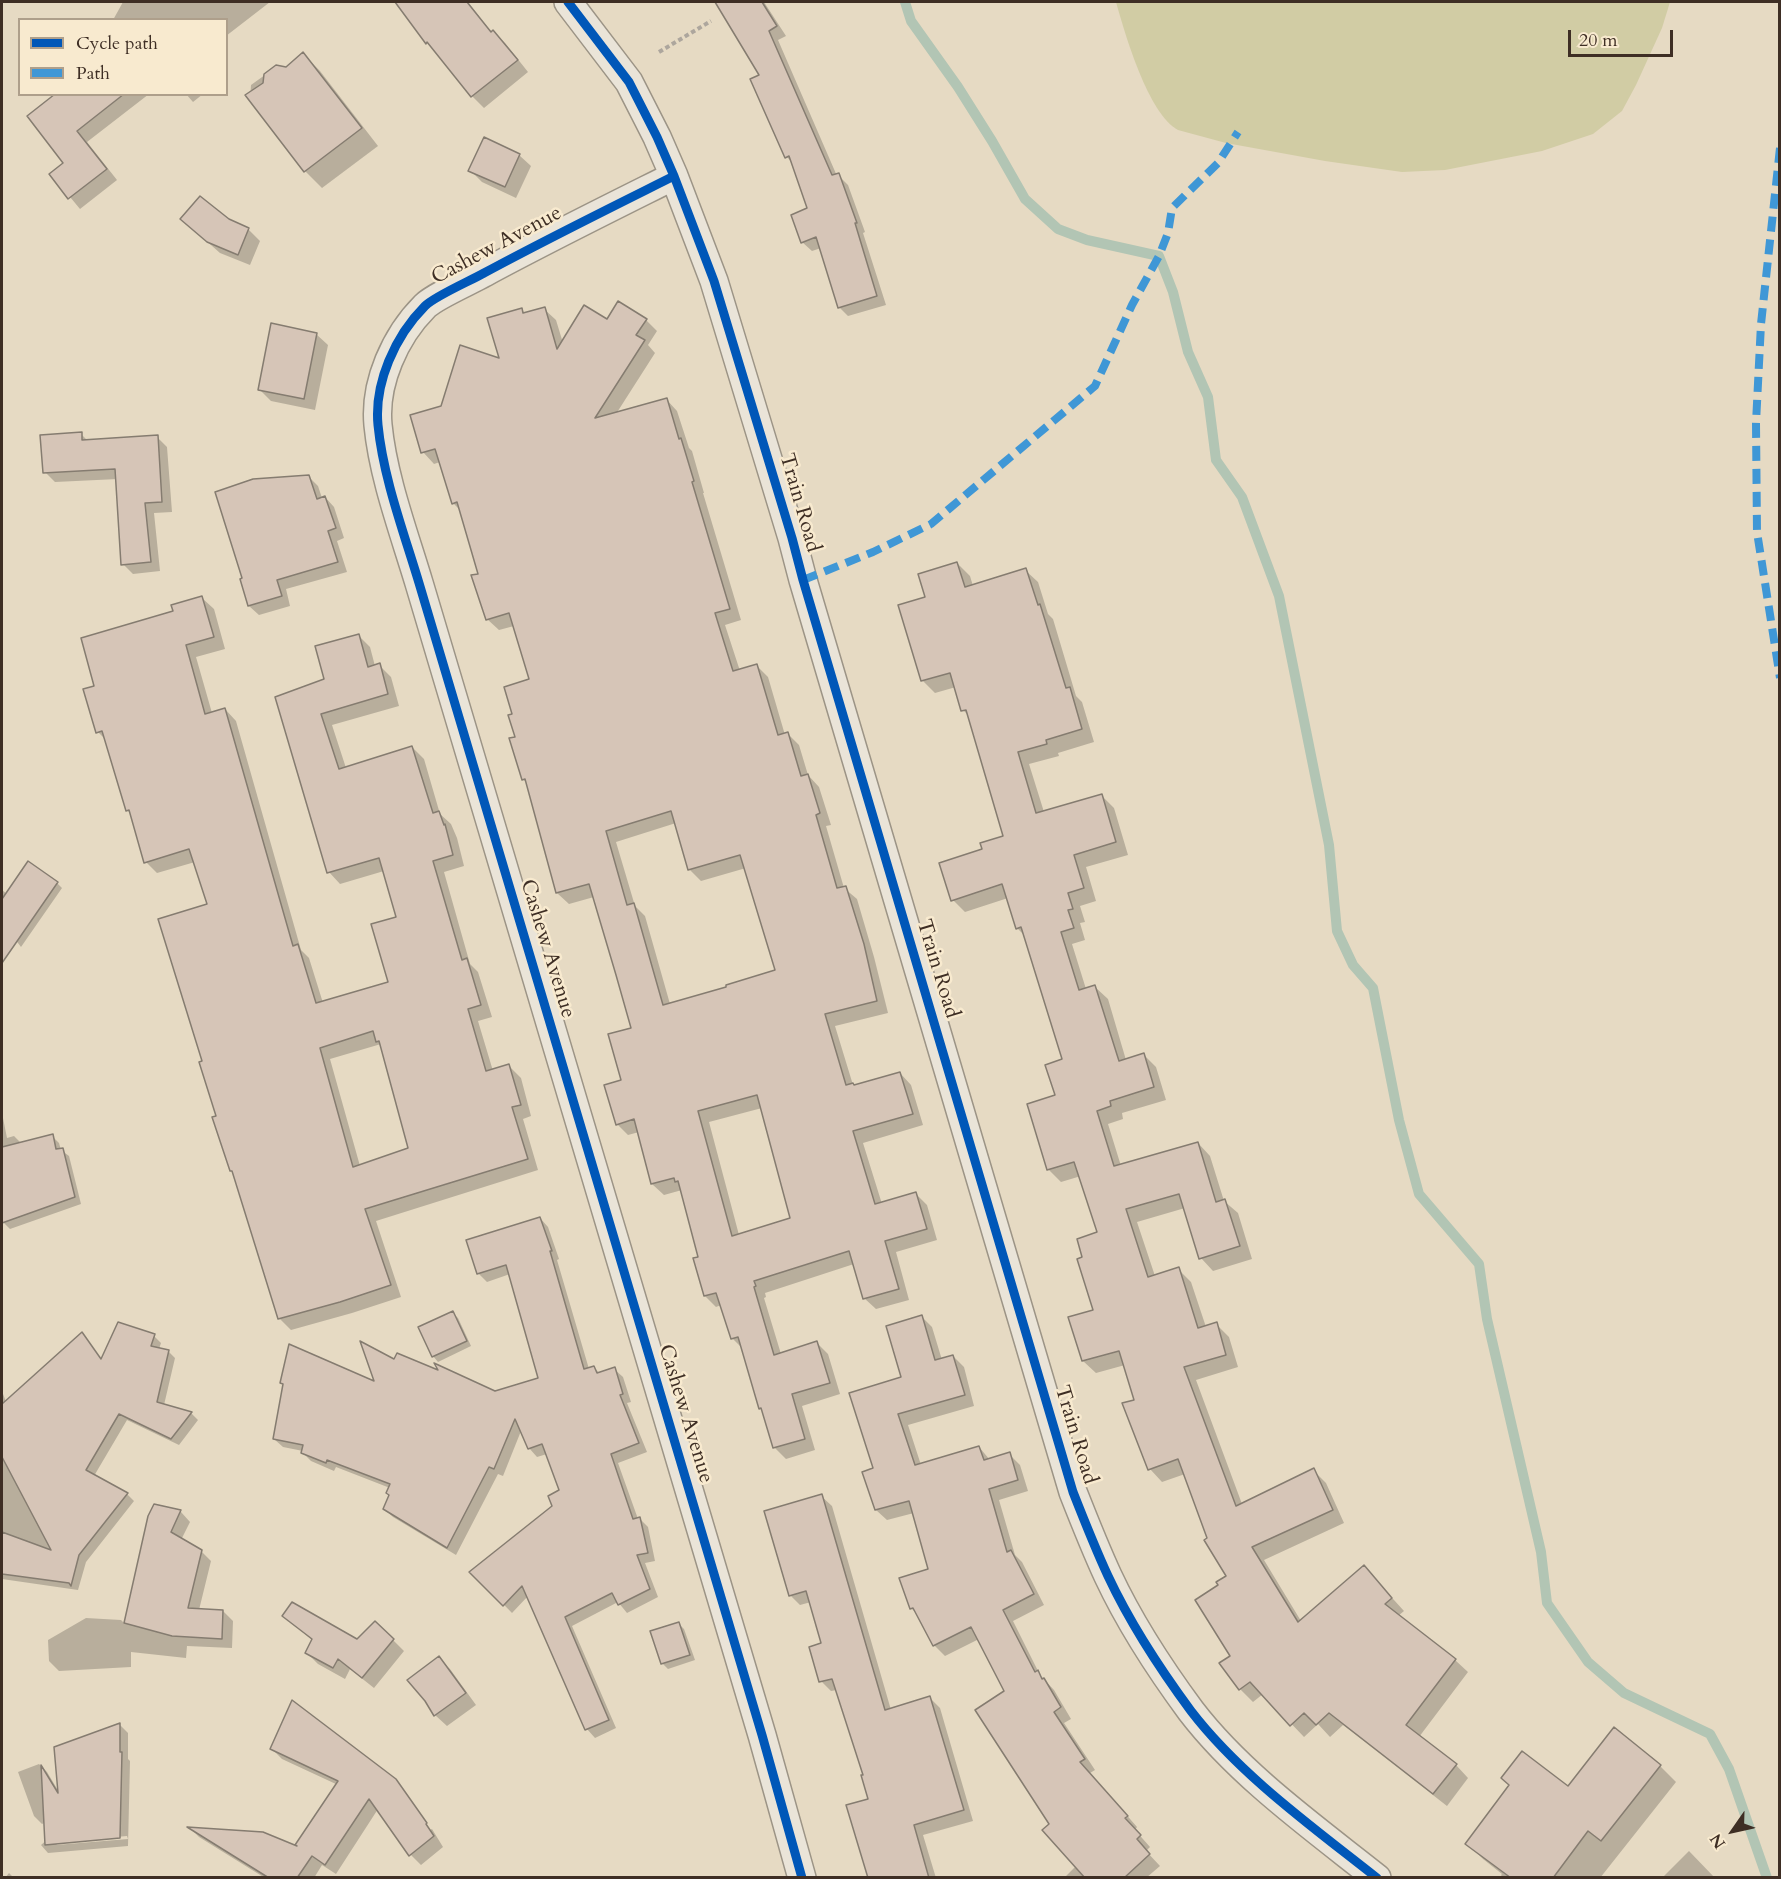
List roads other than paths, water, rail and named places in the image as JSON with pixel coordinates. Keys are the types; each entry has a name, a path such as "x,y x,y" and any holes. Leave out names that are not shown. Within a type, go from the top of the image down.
{"street":[{"name":"Train Road","path":"568,2 629,82 674,176 714,281 789,527 802,580 1073,1492 1108,1576 1142,1638 1192,1712 1236,1761 1279,1800 1377,1878"},
{"name":"Cashew Avenue","path":"674,176 542,242 426,305 404,332 387,363 380,394 378,424 386,470 762,1736 802,1878"}],"waterway":[{"path":"905,2 911,21 958,87 1025,199 1058,229 1087,240 1159,256 1173,292 1188,352 1208,397 1216,460 1242,497 1279,596 1329,845 1337,931 1353,965 1373,988 1399,1120 1419,1194 1479,1264 1487,1319 1541,1552 1547,1603 1588,1662 1624,1693 1710,1734 1729,1769 1767,1878"}]}
